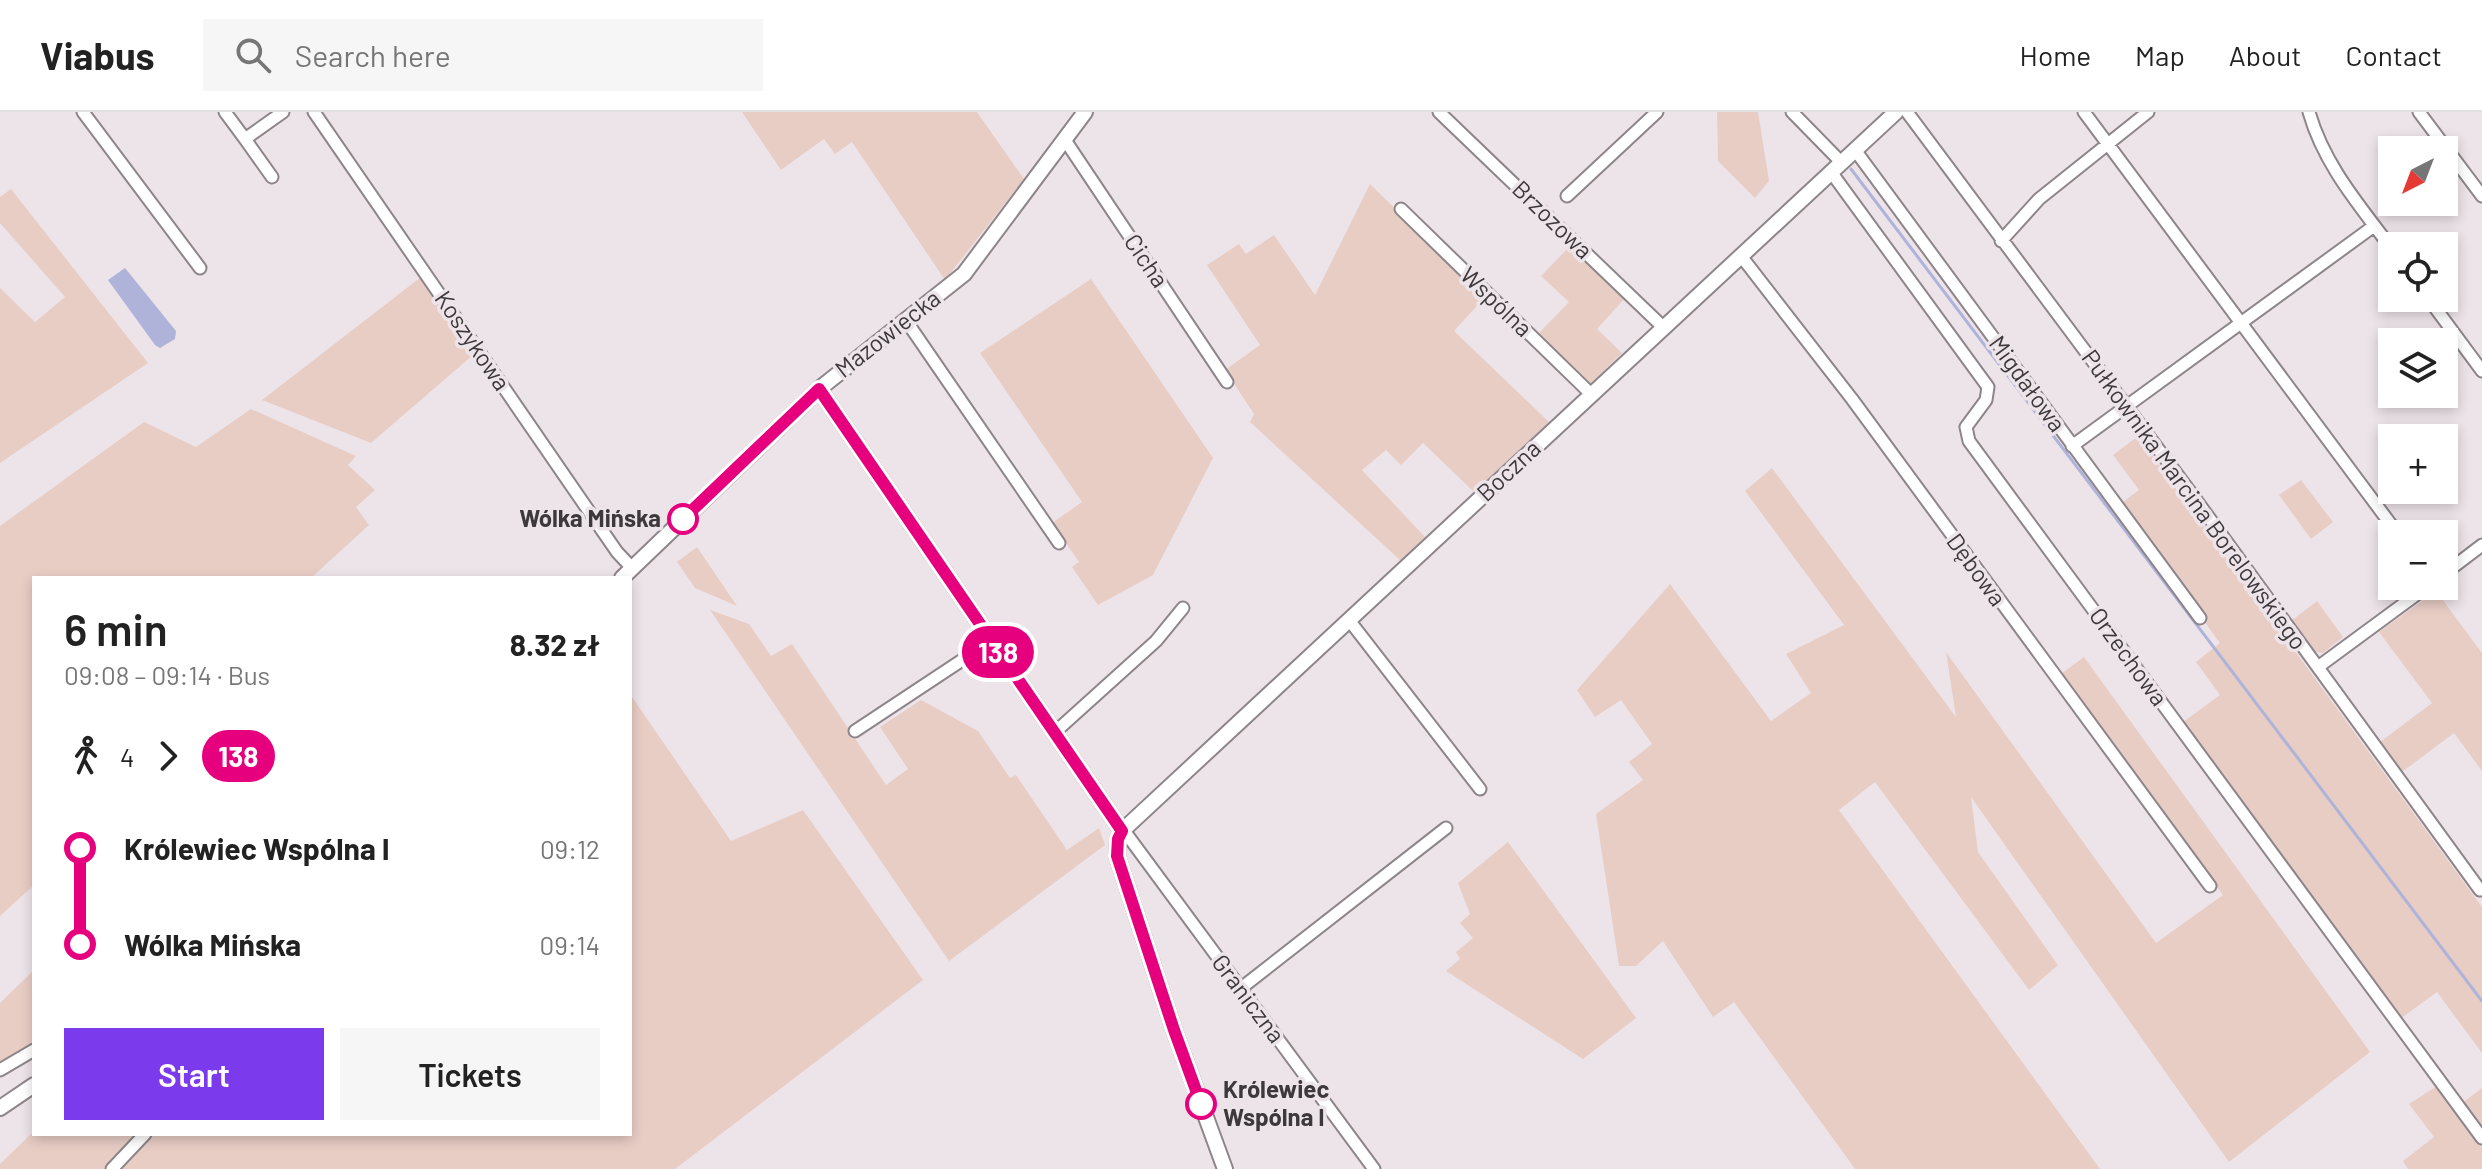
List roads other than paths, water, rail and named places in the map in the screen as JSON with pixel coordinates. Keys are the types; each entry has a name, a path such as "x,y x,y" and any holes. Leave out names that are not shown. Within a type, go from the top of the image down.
{"street":[{"path":"83,112 200,268"},
{"path":"225,112 272,177"},
{"path":"245,139 283,112"},
{"name":"Koszykowa","path":"314,112 617,552 627,573"},
{"name":"Mazowiecka","path":"627,573 819,389 964,274 1085,112"},
{"name":"Brzozowa","path":"1439,112 1664,328"},
{"path":"1567,196 1657,112"},
{"path":"1792,112 1836,167"},
{"name":"Boczna","path":"1122,831 1896,112"},
{"name":"Pułkownika Marcina Borelowskiego","path":"1907,112 2480,890"},
{"path":"2084,112 2388,520"},
{"path":"2001,241 2039,199 2148,112"},
{"path":"2309,112 2329,161 2379,232"},
{"path":"2419,112 2482,196"},
{"name":"Cicha","path":"1065,140 1227,382"},
{"name":"Migdałowa","path":"1855,150 2200,618"},
{"name":"Orzechowa","path":"1836,167 1988,387 1986,400 1966,427 1969,441 2482,1138"},
{"name":"Wspólna","path":"1401,209 1592,395"},
{"path":"2072,446 2374,226"},
{"name":"Dębowa","path":"1741,256 1852,399 2210,886"},
{"path":"2438,312 2482,371"},
{"path":"907,322 1059,543"},
{"path":"819,389 1122,831 1117,856 1174,1030 1225,1169"},
{"path":"2458,563 2482,545"},
{"path":"2318,667 2409,600"},
{"path":"1054,733 1156,641 1183,608"},
{"path":"1349,620 1480,789"},
{"path":"855,731 991,641"},
{"path":"1240,989 1446,828"},
{"name":"Graniczna","path":"1122,831 1374,1169"},
{"path":"0,1070 32,1051"},
{"path":"0,1108 32,1086"},
{"path":"112,1169 143,1136"}],"water":[{"path":"125,268 176,331 175,339 160,348 108,280"}],"waterway":[{"path":"1851,169 2482,1001"}],"place":[{"name":"Wólka Mińska","path":"683,519"},
{"name":"Królewiec Wspólna I","path":"1201,1104"}]}
